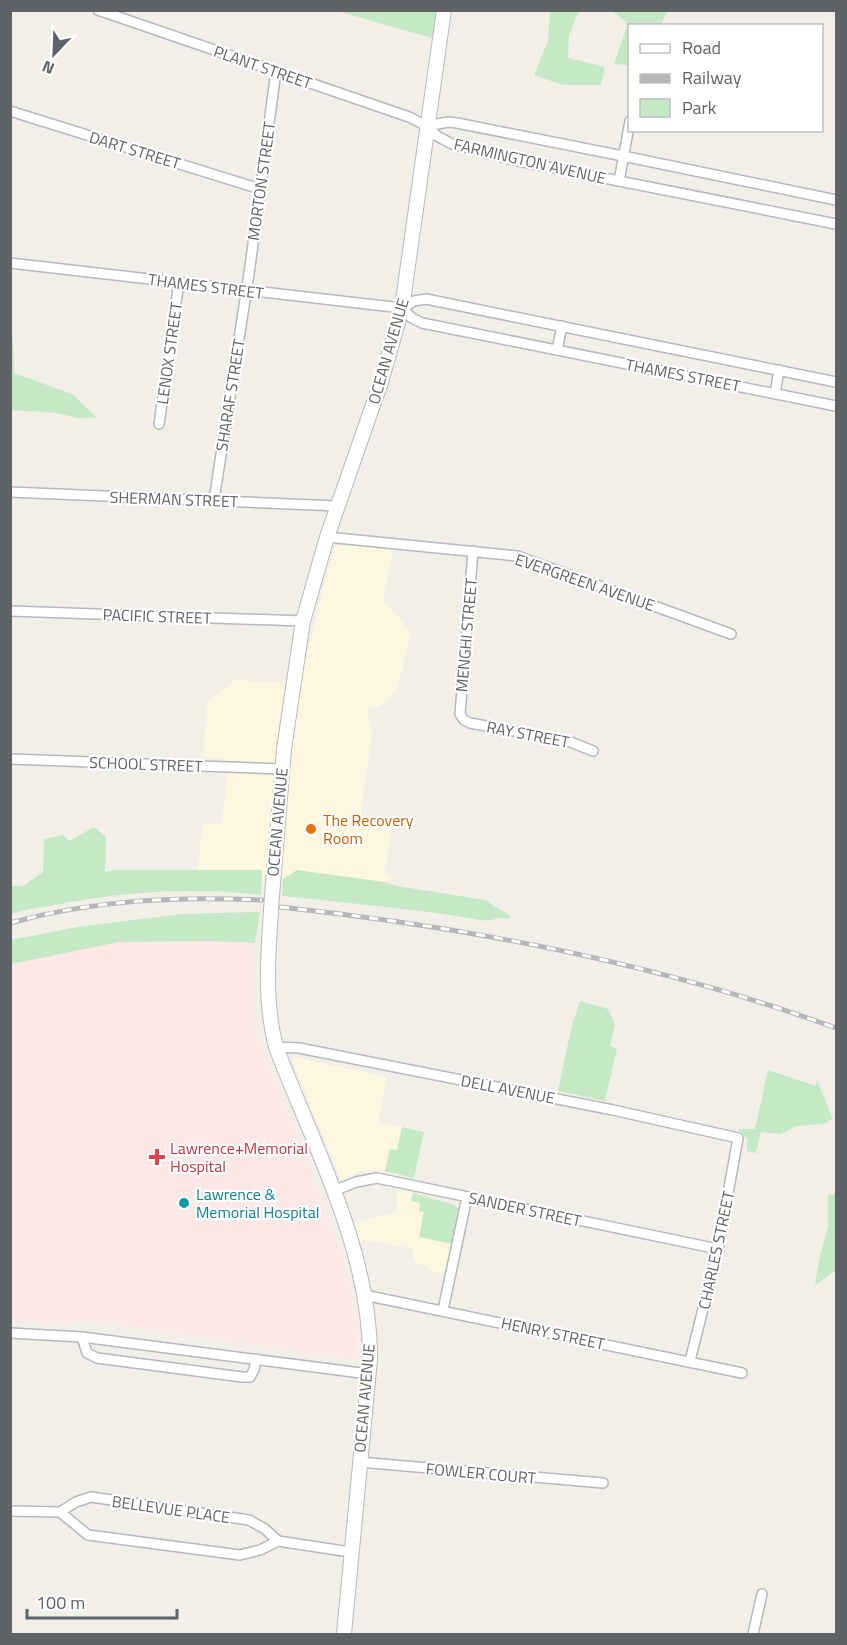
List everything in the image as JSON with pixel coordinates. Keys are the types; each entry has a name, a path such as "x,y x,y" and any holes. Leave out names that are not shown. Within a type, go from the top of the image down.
{"main road":[{"name":"OCEAN AVENUE","path":"344,1635 370,1344 364,1295 350,1240 276,1047 269,1018 267,996 271,911 282,770 303,621 327,537 386,366 402,308 444,10"}],"street":[{"name":"PLANT STREET","path":"98,10 409,117 427,126"},
{"name":"MORTON STREET","path":"246,290 276,71"},
{"name":"DART STREET","path":"10,111 260,189"},
{"name":"FARMINGTON AVENUE","path":"427,126 448,122 457,123 837,201"},
{"name":"FARMINGTON AVENUE","path":"427,126 444,140 469,149 837,224"},
{"path":"619,181 628,132"},
{"name":"THAMES STREET","path":"10,264 402,308 414,301 426,300 837,382"},
{"name":"LENOX STREET","path":"159,424 179,282"},
{"name":"SHARAF STREET","path":"214,500 246,290"},
{"name":"THAMES STREET","path":"402,308 412,318 422,323 837,405"},
{"path":"557,350 562,326"},
{"path":"775,393 779,370"},
{"name":"SHERMAN STREET","path":"10,492 338,506"},
{"name":"EVERGREEN AVENUE","path":"327,537 517,556 731,633"},
{"name":"MENGHI STREET","path":"462,718 459,705 473,551"},
{"name":"PACIFIC STREET","path":"10,612 303,621"},
{"name":"RAY STREET","path":"462,718 475,724 568,741 593,751"},
{"name":"SCHOOL STREET","path":"10,759 282,770"},
{"name":"DELL AVENUE","path":"276,1047 298,1048 613,1110 738,1138"},
{"name":"CHARLES STREET","path":"690,1361 718,1249 738,1138"},
{"name":"SANDER STREET","path":"333,1191 356,1182 377,1178 718,1249"},
{"path":"442,1310 467,1197"},
{"name":"HENRY STREET","path":"364,1295 742,1372"},
{"path":"10,1334 82,1337 369,1374"},
{"path":"82,1337 87,1353 97,1358 242,1377 250,1377 256,1359"},
{"name":"FOWLER COURT","path":"359,1462 603,1483"},
{"name":"BELLEVUE PLACE","path":"10,1511 60,1512 91,1497 249,1520 278,1541 350,1552"},
{"path":"60,1512 88,1535 240,1555 260,1550 278,1541"},
{"path":"753,1635 762,1594"}],"shaded area":[{"path":"336,545 393,550 383,600 411,632 397,690 381,706 367,709 372,732 359,826 391,830 385,870 392,879 384,882 297,870 283,879 261,877 261,870 197,870 203,824 218,825 222,822 229,759 203,757 208,700 232,685 233,680 300,684"},
{"name":"Lawrence+Memorial Hospital","path":"119,942 255,943 255,1031 336,1237 354,1304 358,1355 355,1360 112,1323 11,1320 11,964"},
{"path":"294,1057 387,1077 378,1122 402,1127 397,1150 390,1150 385,1171 361,1171 341,1180 292,1061"},
{"path":"397,1190 413,1193 411,1201 421,1203 424,1212 420,1237 452,1244 446,1274 430,1271 427,1266 413,1261 414,1249 376,1241 360,1241 354,1222 397,1213"}],"green space":[{"path":"337,11 444,11 439,40"},
{"path":"550,11 579,11 569,35 568,58 605,67 601,85 563,85 534,75 548,41"},
{"path":"612,11 667,11 661,24 628,24 628,65 614,64 627,26 624,20"},
{"path":"11,333 14,373 72,394 97,418 11,410"},
{"path":"94,827 106,837 105,872 114,870 262,870 261,895 211,891 135,893 29,909 11,914 11,886 23,886 43,872 44,839 63,835 69,841"},
{"path":"297,870 384,882 485,900 510,916 509,919 484,920 407,909 282,896 283,879"},
{"path":"260,912 255,943 119,942 11,964 11,940 77,927 182,914"},
{"path":"580,1001 608,1009 615,1024 610,1046 617,1049 605,1101 558,1091 572,1025"},
{"path":"768,1070 816,1086 817,1080 833,1119 823,1124 797,1126 780,1134 761,1132 756,1153 747,1151 747,1139 738,1129 755,1129"},
{"path":"402,1127 424,1132 414,1178 385,1171 390,1149 397,1150"},
{"path":"413,1193 455,1205 458,1209 452,1244 419,1237 424,1212 419,1211 420,1203 411,1201"},
{"path":"836,1194 836,1270 815,1285 828,1226 828,1195"}],"railway":[{"path":"10,923 72,909 135,901 262,900"},
{"path":"280,907 421,925 492,937 631,966 700,984 836,1028"}],"place":[{"name":"The Recovery Room","path":"311,829"},
{"name":"Lawrence+Memorial Hospital","path":"157,1157"},
{"name":"Lawrence & Memorial Hospital","path":"184,1203"}]}
